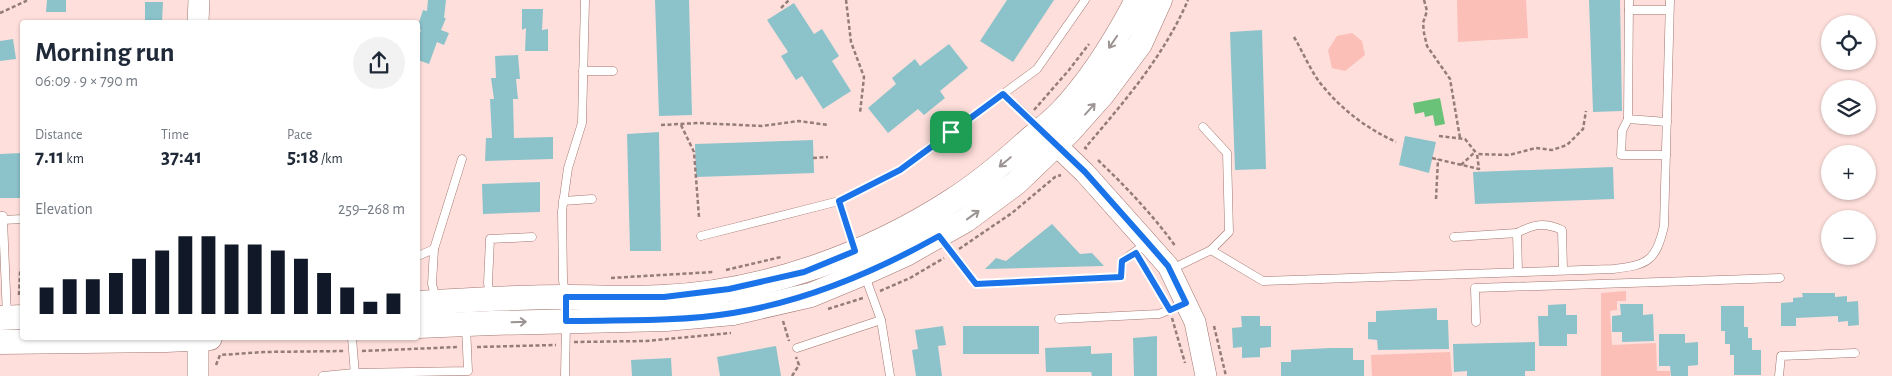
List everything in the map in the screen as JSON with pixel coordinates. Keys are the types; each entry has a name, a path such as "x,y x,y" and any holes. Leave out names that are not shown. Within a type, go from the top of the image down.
{"main road":[{"path":"860,262 946,245 966,220 1016,183 1044,133 1084,84 1120,32 1137,0"},
{"path":"427,302 491,311 566,309 666,319 733,313 811,294 860,262 896,233 954,200 1044,133 1102,95 1140,44 1160,0"},
{"path":"420,326 466,335 491,311"},
{"path":"0,342 101,340"}],"street":[{"path":"198,20 199,0"},
{"path":"1044,133 1085,172 1142,248 1178,266 1178,306 1195,322 1206,376"},
{"path":"202,340 207,373"}],"lane":[{"path":"565,376 566,309 563,280 562,211 568,168 582,122 585,0"},
{"path":"700,236 839,201 900,170 1037,68 1085,0"},
{"path":"1629,0 1628,119 1622,132 1621,155 1666,156"},
{"path":"1210,250 1263,280 1631,267 1650,260 1660,246 1664,226 1670,0"},
{"path":"1629,10 1669,10"},
{"path":"583,71 613,71"},
{"path":"1003,94 1044,133"},
{"path":"1628,119 1667,122"},
{"path":"1178,266 1210,250 1229,232 1227,153 1203,126"},
{"path":"427,302 432,284 434,249 462,159"},
{"path":"564,201 592,199"},
{"path":"839,201 881,320 890,376"},
{"path":"12,312 3,268 2,218 20,218"},
{"path":"1454,237 1517,233 1531,226 1550,224 1562,230 1564,270"},
{"path":"1517,233 1518,272"},
{"path":"491,311 488,283 490,238 532,238"},
{"path":"946,245 976,284 1121,277 1122,261 1142,248"},
{"path":"420,255 434,249"},
{"path":"1476,322 1475,288 1780,278"},
{"path":"1059,319 1158,314 1178,306"},
{"path":"797,348 881,320"},
{"path":"323,376 469,373 466,335"},
{"path":"352,340 355,374"},
{"path":"1779,376 1781,356 1855,353"}],"path":[{"path":"0,13 26,2 26,0"},
{"path":"781,8 788,0"},
{"path":"846,0 851,42 864,77 860,113"},
{"path":"1178,266 1162,228 1142,204 1085,148 1127,99 1156,59 1188,0"},
{"path":"1424,0 1427,11 1423,22 1424,33 1428,46 1450,79 1460,138"},
{"path":"1294,37 1320,83 1349,115 1373,132 1396,142"},
{"path":"1044,133 1069,70 1090,42"},
{"path":"1461,165 1476,153 1509,155 1536,148 1552,150 1567,145 1583,129 1586,111"},
{"path":"661,125 762,126 799,121 828,126"},
{"path":"680,124 694,152 699,217"},
{"path":"1432,158 1479,169 1476,153 1465,139 1439,136"},
{"path":"813,158 828,157"},
{"path":"1436,199 1438,159"},
{"path":"872,295 910,278 946,245 1012,213 1060,174 1065,177"},
{"path":"1142,248 1178,306 1186,366"},
{"path":"607,278 719,272 789,255"},
{"path":"12,312 20,273"},
{"path":"207,373 216,364 220,355 352,351 466,335 566,344 575,342"}],"shaded area":[{"path":"1457,0 1526,0 1528,38 1458,42"},
{"path":"1352,33 1362,41 1365,55 1345,71 1332,68 1328,50 1337,36"},
{"path":"1440,98 1445,124 1435,126 1433,115 1425,117 1424,112 1415,114 1413,103"},
{"path":"1626,291 1626,301 1617,301 1617,310 1610,311 1612,345 1656,343 1657,371 1671,371 1670,376 1601,376 1601,293"},
{"path":"1450,352 1452,376 1372,376 1371,355"}],"building":[{"path":"47,0 66,0 66,12 46,12"},
{"path":"428,0 446,0 444,18 446,18 441,30 449,33 444,45 437,42 429,64 420,61 420,20 423,10 427,11"},
{"path":"655,0 689,0 692,115 659,116"},
{"path":"1007,0 1054,0 1013,62 980,41"},
{"path":"1589,0 1620,0 1622,111 1593,112"},
{"path":"145,2 163,2 162,20 145,20"},
{"path":"794,3 814,34 822,29 839,56 832,61 851,91 823,109 802,76 796,80 781,56 788,52 767,20"},
{"path":"522,9 543,9 542,30 548,29 548,51 525,51 526,28 522,30"},
{"path":"1262,30 1266,169 1235,170 1230,32"},
{"path":"13,39 16,59 0,61 0,41"},
{"path":"949,44 968,68 940,91 945,98 924,115 918,109 888,133 868,108 896,84 892,78 915,59 920,66"},
{"path":"518,55 520,79 516,79 518,99 513,99 514,138 553,137 553,159 485,161 486,138 492,138 490,99 494,99 491,78 496,78 495,56"},
{"path":"659,132 661,251 630,251 627,134"},
{"path":"1405,136 1436,142 1429,173 1399,165"},
{"path":"813,140 814,173 696,177 695,144"},
{"path":"20,153 20,198 0,198 0,154"},
{"path":"1613,167 1614,199 1475,204 1473,172"},
{"path":"540,182 540,212 483,214 482,184"},
{"path":"1052,224 1080,254 1092,253 1104,266 985,269 996,258 1006,261"},
{"path":"1802,293 1835,293 1835,297 1847,296 1847,302 1858,301 1859,325 1848,326 1848,321 1838,322 1838,316 1796,318 1796,326 1781,326 1781,303 1793,302 1793,298 1803,297"},
{"path":"1566,304 1566,315 1577,315 1577,334 1567,334 1567,346 1539,346 1538,316 1548,316 1548,305"},
{"path":"1620,304 1643,304 1643,315 1653,314 1654,341 1622,342 1622,332 1612,332 1612,316 1621,315"},
{"path":"1721,306 1744,306 1744,327 1748,327 1748,338 1752,338 1752,350 1761,350 1761,375 1734,375 1734,355 1730,355 1730,344 1725,344 1725,331 1721,331"},
{"path":"1437,308 1437,320 1448,320 1449,349 1378,350 1377,340 1368,339 1368,322 1376,322 1376,311"},
{"path":"1241,316 1260,316 1260,326 1271,326 1271,347 1260,348 1260,357 1242,358 1242,347 1233,348 1232,328 1242,327"},
{"path":"943,326 946,345 938,346 942,376 916,376 912,350 918,349 915,330"},
{"path":"963,326 1039,326 1039,354 963,354"},
{"path":"1659,334 1685,334 1685,343 1698,342 1698,365 1688,366 1688,376 1671,376 1670,366 1659,366"},
{"path":"1157,336 1157,376 1134,376 1133,338"},
{"path":"1535,342 1535,371 1525,371 1525,376 1467,376 1467,371 1454,372 1453,344"},
{"path":"776,346 781,376 720,376 717,357"},
{"path":"1091,346 1091,354 1112,353 1112,376 1092,376 1091,372 1046,372 1045,348"},
{"path":"1353,348 1353,360 1364,360 1364,376 1281,376 1281,362 1291,362 1291,350"},
{"path":"671,358 672,376 632,376 631,360"}],"route":[{"path":"1003,94 1085,172 1148,243 1168,266 1186,303 1170,310 1136,253 1122,261 1121,277 976,284 939,236 906,254 811,294 733,313 666,319 566,321 566,297 664,297 729,289 804,272 855,251 839,201 900,170 951,132 1003,94"}]}
